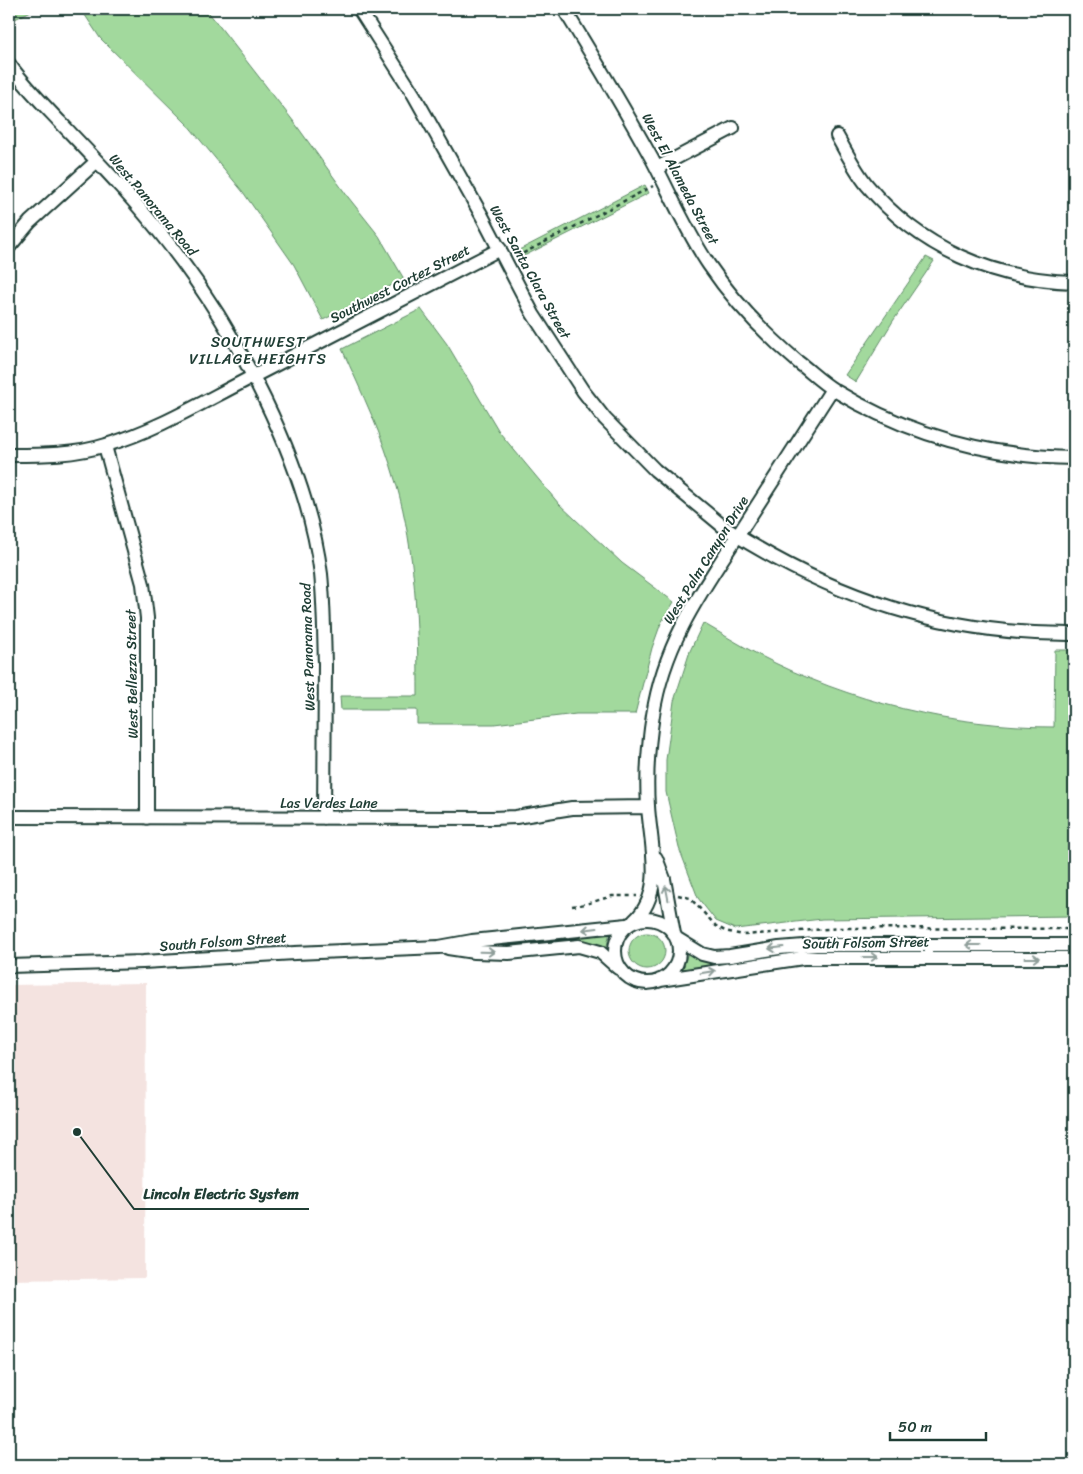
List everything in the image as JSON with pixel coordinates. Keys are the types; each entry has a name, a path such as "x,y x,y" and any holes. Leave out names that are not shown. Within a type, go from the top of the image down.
{"street":[{"name":"West El Alameda Street","path":"564,9 629,117 663,181 684,226 710,266 744,310 772,340 832,389 896,421 941,438 997,452 1050,458 1074,458"},
{"name":"West Santa Clara Street","path":"362,10 414,95 500,249 533,314 556,352 583,391 606,419 655,470 737,536 803,573 853,595 933,620 994,630 1074,634"},
{"name":"West Panorama Road","path":"9,64 30,90 149,218 189,270 220,317 252,376 289,455 314,537 324,608 324,818"},
{"path":"656,168 733,128"},
{"path":"837,136 866,184 886,205 924,236 961,258 1001,272 1032,279 1074,282"},
{"path":"9,247 30,222 97,161"},
{"name":"Southwest Cortez Street","path":"9,455 61,454 106,446 147,430 500,249"},
{"name":"West Palm Canyon Drive","path":"631,923 641,915 651,896 654,853 648,807 647,760 653,714 675,639 692,607 832,389"},
{"name":"West Bellezza Street","path":"106,446 143,584 147,618 147,818"},
{"name":"Las Verdes Lane","path":"9,817 493,818 516,817 572,808 648,807"},
{"name":"West Palm Canyon Drive","path":"654,853 664,878 675,936"},
{"path":"652,919 661,922 675,936 679,948 675,967 669,975 660,980 650,983 628,978 616,961 616,941 621,932 631,923 652,919"},
{"name":"South Folsom Street","path":"9,966 143,962 438,947 472,941 631,923"},
{"name":"South Folsom Street","path":"675,936 702,954 714,957 816,945 1074,945"},
{"name":"South Folsom Street","path":"438,947 474,952 509,953 580,946 600,952 621,970"},
{"name":"South Folsom Street","path":"660,980 803,958 1074,958"}],"path":[{"path":"506,262 663,181"},
{"path":"673,895 690,898 716,926 725,931 743,935 841,928 1074,929"},
{"path":"572,906 612,896 640,896"}],"shaded area":[{"path":"146,983 145,1278 9,1280 9,985"}],"green space":[{"path":"9,9 35,9 9,22"},
{"path":"81,9 206,9 379,236 404,279 323,320 294,265 243,192 187,124 100,38"},
{"path":"645,185 649,193 522,257 519,250"},
{"path":"926,257 934,261 893,321 856,382 845,375"},
{"path":"421,309 447,344 500,433 559,504 622,563 674,602 661,623 652,648 635,714 576,714 494,724 417,724 417,710 341,710 340,696 418,696 416,615 412,562 403,509 385,449 342,349"},
{"path":"703,623 793,672 865,698 902,709 940,717 1016,726 1054,727 1055,650 1072,650 1074,916 822,919 735,929 716,921 698,898 679,848 666,792 666,760 674,701 690,651"},
{"path":"610,931 606,951 513,949 473,945"},
{"path":"647,933 654,934 660,938 664,944 664,958 660,964 654,968 647,969 640,968 634,964 630,958 629,951 630,944 634,938 640,934"},
{"path":"1074,949 1074,953 828,954 683,972 688,952"}],"place":[{"name":"Lincoln Electric System","path":"77,1132"}],"district":[{"name":"SOUTHWEST VILLAGE HEIGHTS","path":"258,350"}]}
